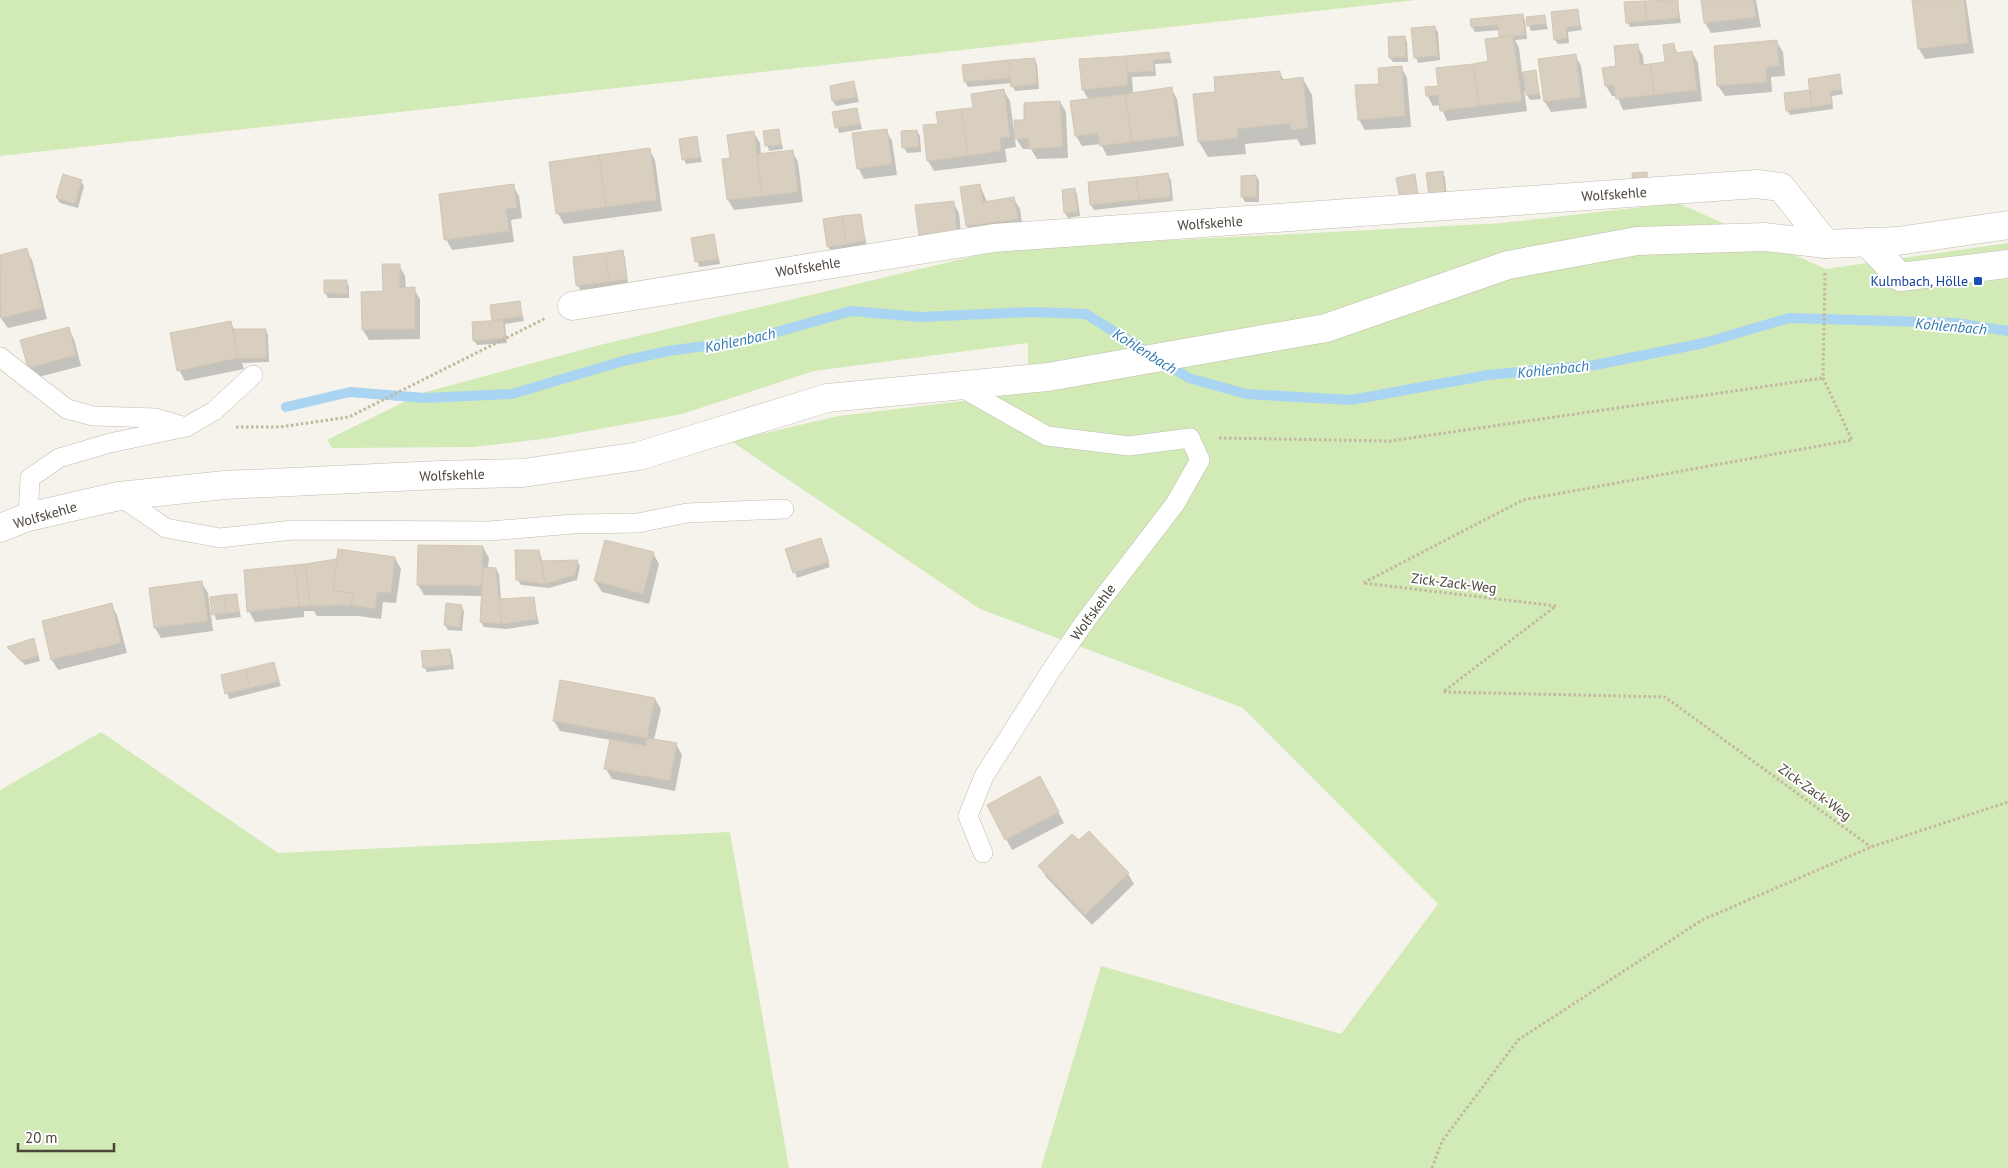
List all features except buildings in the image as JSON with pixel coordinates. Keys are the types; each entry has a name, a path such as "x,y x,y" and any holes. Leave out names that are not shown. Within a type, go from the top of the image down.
{"street":[{"name":"Wolfskehle","path":"572,306 994,238 1757,184 1781,187 1826,244"},
{"name":"Wolfskehle","path":"0,528 28,517 119,496 225,485 523,473 639,456 827,398 956,384 1048,377 1326,328 1508,265 1637,241 1765,237 1826,244 1898,241 2008,225"},
{"path":"1867,242 1900,277 2008,264"}],"lane":[{"path":"0,357 67,409 93,416 156,418 186,427"},
{"path":"28,517 30,478 59,458 110,443 186,427 214,410 253,375"},
{"path":"956,384 1047,436 1129,446 1190,438"},
{"name":"Wolfskehle","path":"983,853 968,816 984,776 1089,616 1175,504 1200,460 1190,438"},
{"path":"119,496 166,528 220,538 293,530 489,531 573,524 638,523 687,513 784,509"}],"path":[{"path":"233,427 280,427 349,416 572,306"},
{"name":"Zick-Zack-Weg","path":"1824,310 1823,378 1852,440 1523,500 1364,583 1556,606 1443,692 1665,697 1871,847"},
{"path":"1190,438 1390,441 1823,378"},
{"path":"1432,1168 1442,1141 1518,1040 1702,920 1871,847 2008,802"}],"green space":[{"path":"0,0 1416,0 0,156"},
{"path":"1678,203 1826,269 2008,243 2008,1168 1041,1168 1101,966 1341,1034 1438,904 1243,708 980,609 731,441 839,416 1028,393 1028,343 814,371 682,414 550,438 473,447 332,448 327,440 422,393 600,345 1004,249 1503,223"},
{"path":"101,732 278,853 730,832 789,1168 0,1168 0,790"}],"waterway":[{"name":"Kohlenbach","path":"286,407 350,392 425,398 512,394 623,361 668,351 749,340 851,311 920,317 1031,312 1086,314 1150,354"},
{"name":"Kohlenbach","path":"1163,362 1189,378 1246,394 1351,400 1488,375 1595,365 1704,343 1789,318 1956,323 2008,331"}],"place":[{"name":"Kulmbach, Hölle","path":"1978,281"}]}
